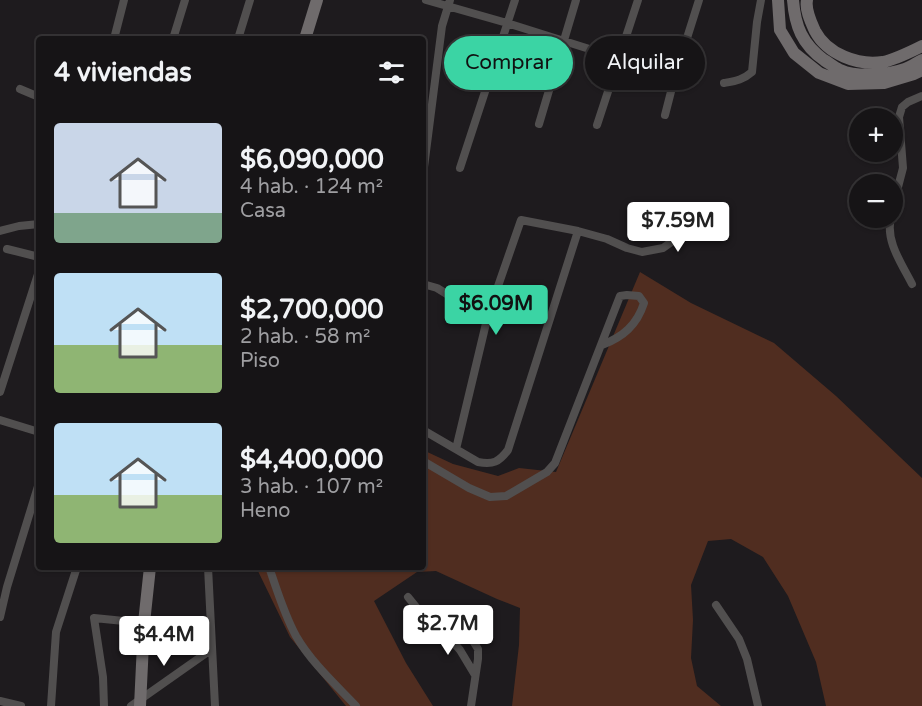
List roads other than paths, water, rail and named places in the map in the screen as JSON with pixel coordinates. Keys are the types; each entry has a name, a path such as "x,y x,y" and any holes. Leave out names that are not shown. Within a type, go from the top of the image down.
{"main road":[{"path":"306,36 317,0"},
{"path":"778,0 780,30 794,53 819,74 848,84 884,83 914,75 922,70"},
{"path":"793,0 795,18 801,35 815,54 841,71 867,75 885,73 904,69 922,60"},
{"path":"801,0 802,20 817,46 847,65 863,69 880,68 898,64 922,54"},
{"path":"807,0 810,21 818,36 842,56 859,62 883,62 922,46"},
{"path":"137,704 150,570"}],"street":[{"path":"115,36 124,0"},
{"path":"174,36 185,0"},
{"path":"239,36 250,0"},
{"path":"426,0 449,3 550,36"},
{"path":"460,168 515,0"},
{"path":"564,36 576,0"},
{"path":"627,36 638,0"},
{"path":"688,36 699,0"},
{"path":"724,83 737,81 752,72 761,0"},
{"path":"426,151 442,26 449,3"},
{"path":"20,89 36,96"},
{"path":"539,124 549,90"},
{"path":"597,125 609,90"},
{"path":"665,116 672,90"},
{"path":"901,174 903,168 899,117 902,108 908,102 922,96"},
{"path":"456,448 488,315 521,220 578,231 642,252 663,248 701,221"},
{"path":"0,231 36,225"},
{"path":"889,228 890,239 912,284"},
{"path":"426,432 478,462 495,463 502,458 508,450 578,231"},
{"path":"7,249 36,256"},
{"path":"0,392 36,279"},
{"path":"426,285 437,288 458,301"},
{"path":"426,463 469,488 490,497 506,496 547,472 555,464 620,296 639,296 644,303 641,315 628,330 602,345"},
{"path":"0,420 36,431"},
{"path":"0,617 36,493"},
{"path":"51,706 56,632 76,570"},
{"path":"208,570 215,706"},
{"path":"270,570 285,614 297,638 318,665 356,706"},
{"path":"0,580 7,587"},
{"path":"408,597 425,618 437,624 464,631 478,649 471,706"},
{"path":"716,605 739,639 747,659 758,706"},
{"path":"104,706 103,677 94,618 144,622"},
{"path":"437,624 460,650 475,675"},
{"path":"137,704 212,649"},
{"path":"0,701 21,706"}]}
